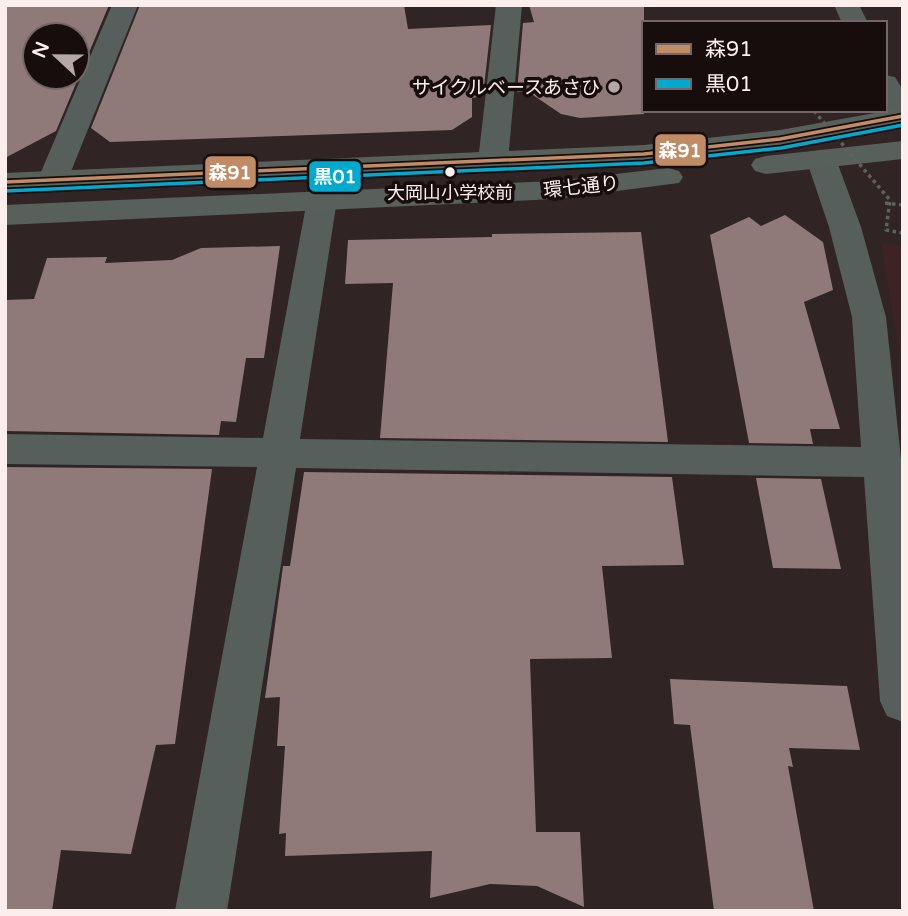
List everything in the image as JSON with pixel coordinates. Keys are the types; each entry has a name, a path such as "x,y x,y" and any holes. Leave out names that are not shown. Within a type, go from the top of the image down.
{"main road":[{"name":"環七通り","path":"5,181 645,154 767,141 903,116"},
{"name":"環七通り","path":"5,215 555,190 903,150"}],"street":[{"path":"53,179 125,5"},
{"path":"493,162 509,5"},
{"path":"846,5 854,21"},
{"path":"887,87 903,116"},
{"path":"821,159 845,227 869,317 880,462 897,573 903,701"},
{"path":"201,911 282,451 322,200"},
{"path":"5,450 282,451 880,462"}],"path":[{"path":"815,112 890,200 886,230 903,233"}],"shaded area":[{"path":"881,244 903,246 903,373"}],"building":[{"path":"5,5 109,5 91,48 91,21 21,21 21,91 73,91 56,131 5,158"},
{"path":"140,5 404,5 408,29 491,25 483,96 472,98 472,117 452,130 110,142 91,128"},
{"path":"529,5 644,5 644,114 580,118 561,114 527,91 517,92 523,23 534,22"},
{"path":"785,215 823,242 833,290 804,302 840,429 810,429 813,444 749,443 710,235 749,217 761,226"},
{"path":"641,232 668,442 380,438 393,283 345,284 348,240"},
{"path":"280,246 264,358 246,358 236,422 221,421 219,435 5,431 5,300 34,299 47,258 107,257 105,263 172,260 201,248"},
{"path":"5,467 212,469 175,744 156,745 131,854 61,850 52,911 5,911"},
{"path":"304,472 672,477 684,565 602,566 612,658 530,659 536,832 580,832 584,907 537,886 490,884 430,898 432,851 285,856 286,833 279,834 285,746 277,746 280,697 265,698 283,566 290,566"},
{"path":"756,478 821,479 841,569 773,568"},
{"path":"670,679 847,686 860,750 789,748 793,767 788,766 814,911 714,911 690,725 674,724"}],"transit line":[{"name":"森91","path":"5,182 644,154 780,139 903,116"},
{"name":"黒01","path":"5,191 644,163 781,148 903,125"}],"place":[{"name":"サイクルベースあさひ","path":"614,87"},
{"name":"大岡山小学校前","path":"450,172"}]}
